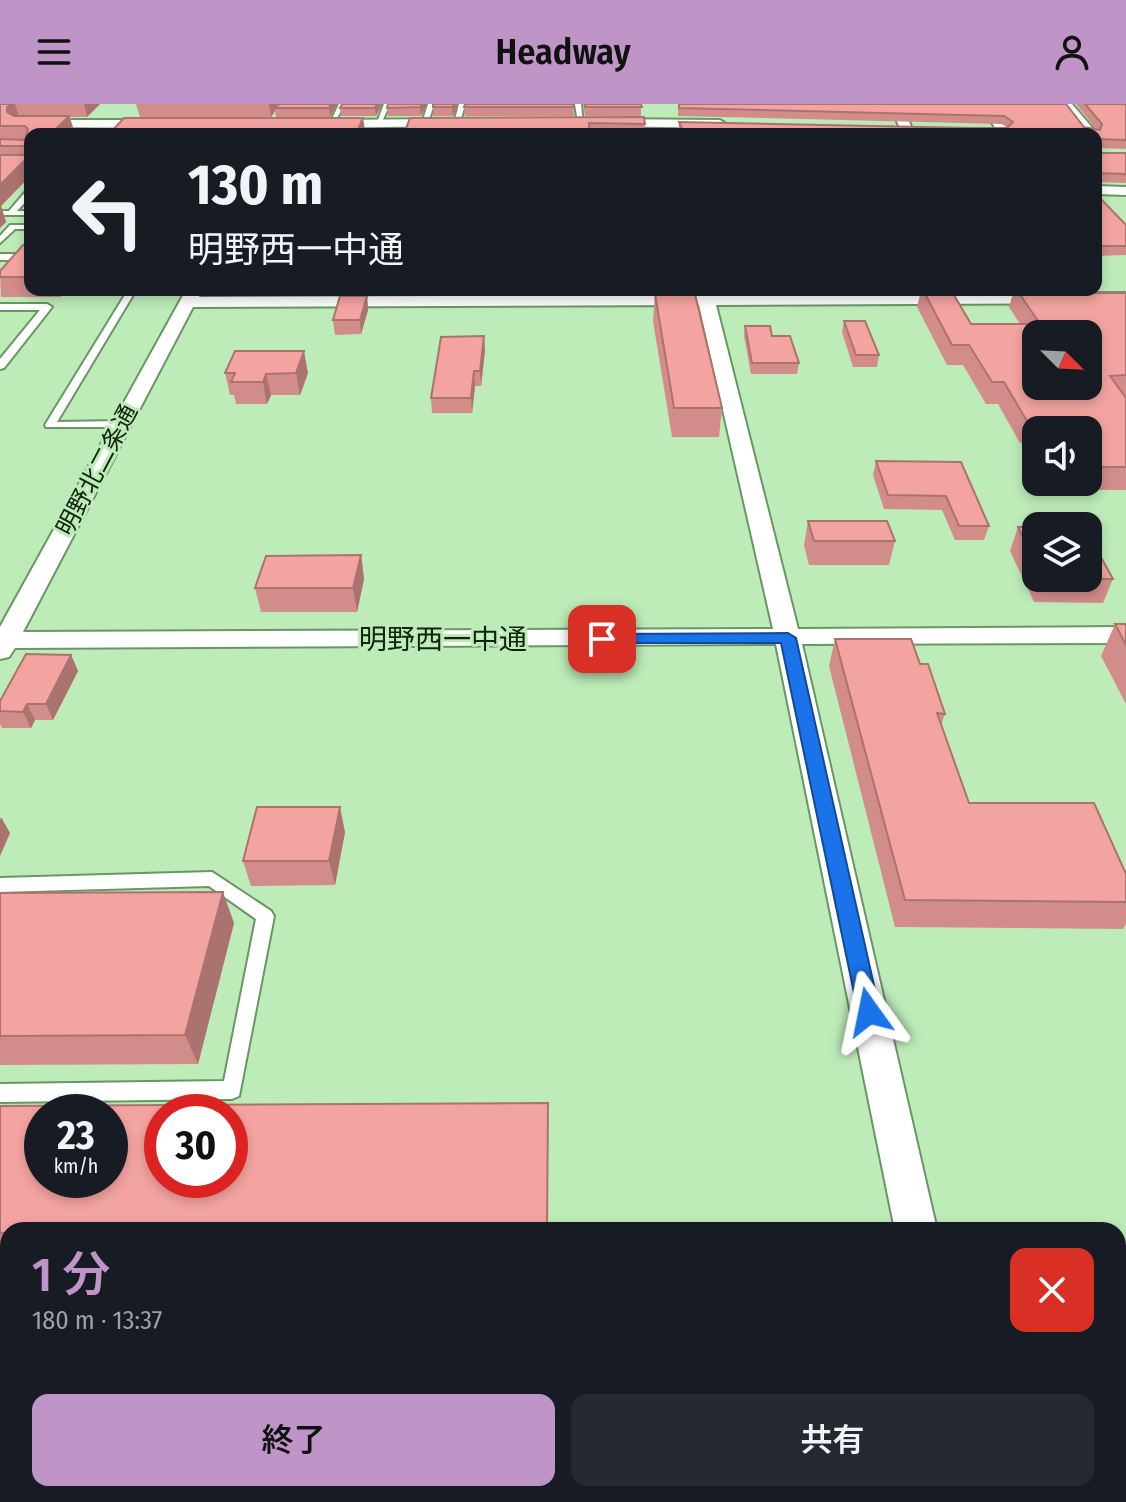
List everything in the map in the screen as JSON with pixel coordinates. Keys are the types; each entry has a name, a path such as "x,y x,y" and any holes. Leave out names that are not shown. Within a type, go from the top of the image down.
{"street":[{"path":"661,104 668,128"},
{"path":"986,104 996,128"},
{"path":"1066,104 1086,128"},
{"path":"891,105 909,128"},
{"path":"29,114 19,124 158,124"},
{"path":"410,128 425,123 464,123"},
{"path":"565,123 668,128 734,124"},
{"path":"316,124 378,124 401,128"},
{"path":"1102,190 1126,191"},
{"name":"明野北二条通","path":"2,644 190,296"},
{"path":"705,296 788,638 914,1222"},
{"path":"916,296 1126,298"},
{"name":"明野西一中通","path":"2,644 1126,635"}],"lane":[{"path":"331,124 342,104"},
{"path":"378,124 387,104"},
{"path":"425,123 431,104"},
{"path":"462,104 464,123"},
{"path":"578,104 581,123"},
{"path":"11,213 24,199"},
{"path":"0,213 24,213"},
{"path":"0,241 13,227 24,227"},
{"path":"0,257 24,257"},
{"path":"122,424 50,425 128,296"},
{"path":"0,307 47,307 0,366"},
{"path":"0,885 212,879 265,916 232,1090 0,1093"}],"building":[{"path":"0,104 12,104 7,107 7,112 14,116 69,116 57,128 0,126"},
{"path":"280,104 331,104 329,108 274,108"},
{"path":"342,104 377,104 375,108 340,108"},
{"path":"388,104 422,104 420,107 387,108"},
{"path":"433,104 454,104 452,107 433,107"},
{"path":"465,104 573,104 574,107 464,107"},
{"path":"585,104 641,104 642,107 585,107"},
{"path":"679,104 1066,104 1084,127 1089,128 1007,128 1013,122 1004,116 679,108"},
{"path":"1085,104 1126,104 1126,140 1102,139 1102,124"},
{"path":"644,117 645,124 589,123 589,128 406,128 410,118"},
{"path":"124,118 363,118 359,128 115,128"},
{"path":"679,122 971,128 682,128"},
{"path":"0,139 24,140 24,146 0,146"},
{"path":"1102,153 1126,153 1126,174 1102,173"},
{"path":"0,155 24,155 24,161 0,185"},
{"path":"1102,200 1126,225 1126,246 1102,246"},
{"path":"24,245 24,277 0,277 0,271"},
{"path":"1126,293 1126,375 1110,376 1126,398 1126,467 1102,467 1102,416 1024,416 1004,382 992,382 969,345 952,345 926,296 955,296 971,324 1022,324 1022,400 1102,400 1102,320 1037,320 1021,296"},
{"path":"340,296 367,296 360,320 333,320"},
{"path":"655,296 695,296 722,408 674,408"},
{"path":"844,321 865,321 879,355 856,355"},
{"path":"745,326 770,326 772,336 790,336 799,363 752,363"},
{"path":"484,336 480,371 474,371 471,398 431,398 441,337"},
{"path":"235,351 304,351 296,373 266,374 263,382 231,382 235,373 225,373"},
{"path":"876,461 961,462 989,526 959,526 946,496 888,495"},
{"path":"808,521 887,521 895,541 814,541"},
{"path":"361,555 353,588 255,588 266,556"},
{"path":"1102,559 1113,579 1102,579"},
{"path":"1115,624 1126,624 1126,645"},
{"path":"835,639 911,639 920,664 928,664 945,714 937,713 969,803 1094,803 1126,874 1126,902 905,900"},
{"path":"26,654 71,655 46,704 27,704 23,712 0,711 0,701"},
{"path":"257,807 340,807 329,861 243,861"},
{"path":"223,892 185,1035 0,1036 0,893"},
{"path":"548,1103 547,1222 0,1222 0,1106 24,1106 24,1198 128,1198 128,1105 144,1105 144,1198 248,1198 248,1105"}],"route":[{"path":"602,639 788,638 869,1012"}]}
